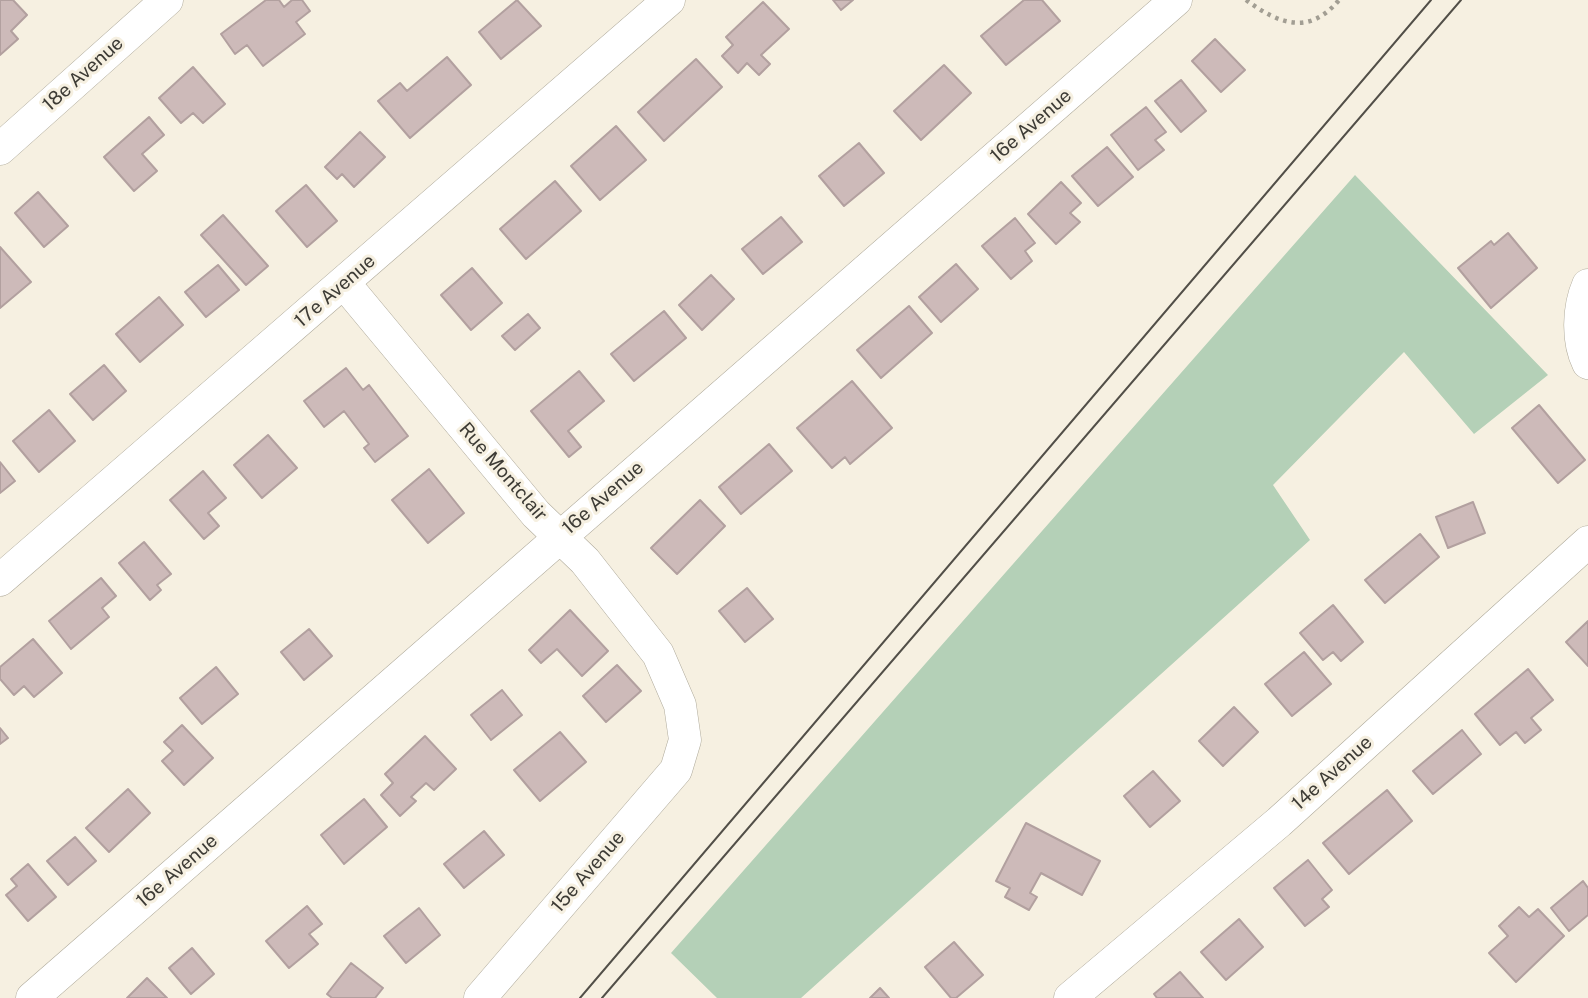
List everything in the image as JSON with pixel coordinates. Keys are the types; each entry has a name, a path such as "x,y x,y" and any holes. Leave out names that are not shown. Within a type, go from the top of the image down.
{"street":[{"name":"18e Avenue","path":"0,149 167,0"},
{"name":"17e Avenue","path":"0,580 669,0"},
{"name":"16e Avenue","path":"32,998 1176,0"},
{"name":"Rue Montclair","path":"344,283 536,514 586,561 658,654 680,705 685,740"},
{"path":"1588,285 1581,300 1582,350 1588,363"},
{"name":"14e Avenue","path":"1070,998 1279,822 1588,542"},
{"name":"15e Avenue","path":"480,998 676,770 685,740"}],"path":[{"path":"1246,0 1278,21 1297,23 1318,19 1339,0"}],"green space":[{"path":"1355,175 1548,375 1474,434 1404,352 1273,485 1310,540 801,998 717,998 671,953"}],"building":[{"path":"0,0 13,0 27,15 11,31 18,39 0,55"},
{"path":"266,0 279,0 284,7 292,0 302,0 310,11 296,22 305,34 263,66 247,45 235,54 221,34"},
{"path":"517,0 541,26 501,59 479,32"},
{"path":"833,0 853,0 841,10"},
{"path":"1024,0 1042,0 1060,21 1006,65 981,36"},
{"path":"763,2 789,29 761,55 770,64 759,75 747,63 738,73 722,56 733,45 726,37"},
{"path":"1215,39 1245,70 1221,92 1192,61"},
{"path":"447,57 471,85 410,138 378,101 400,83 407,91"},
{"path":"696,59 722,87 664,141 638,112"},
{"path":"944,65 971,93 921,140 894,111"},
{"path":"193,67 225,104 203,123 193,113 181,123 159,98"},
{"path":"1181,80 1206,111 1181,132 1155,101"},
{"path":"1146,107 1166,132 1155,140 1164,150 1138,170 1111,135"},
{"path":"149,117 164,135 142,154 157,171 134,191 104,157"},
{"path":"616,126 646,160 600,200 571,166"},
{"path":"360,132 385,157 354,187 342,174 337,179 325,167"},
{"path":"859,143 884,173 844,206 819,176"},
{"path":"1107,147 1133,177 1098,206 1072,176"},
{"path":"555,181 581,211 526,259 500,229"},
{"path":"1061,182 1081,203 1070,213 1080,222 1056,244 1028,214"},
{"path":"306,185 337,221 307,247 276,211"},
{"path":"38,192 68,226 44,247 15,213"},
{"path":"223,215 268,266 246,285 201,235"},
{"path":"781,217 802,242 763,274 742,249"},
{"path":"1015,218 1035,243 1025,251 1032,261 1011,279 982,246"},
{"path":"1508,233 1537,268 1491,308 1458,268 1491,241 1494,245"},
{"path":"0,247 31,282 0,308"},
{"path":"956,264 978,289 941,322 919,297"},
{"path":"218,265 239,290 206,317 185,292"},
{"path":"472,268 502,303 471,330 441,295"},
{"path":"711,275 734,299 702,330 679,305"},
{"path":"159,297 183,325 140,362 116,334"},
{"path":"909,306 932,333 881,378 857,350"},
{"path":"664,311 686,338 634,381 611,354"},
{"path":"528,314 540,328 515,350 502,336"},
{"path":"104,365 126,391 93,420 70,394"},
{"path":"346,368 363,390 369,385 408,436 375,462 364,448 369,444 344,411 324,427 304,401"},
{"path":"579,371 604,401 568,431 581,447 569,457 531,411"},
{"path":"852,381 892,428 850,464 845,457 832,468 797,428"},
{"path":"1539,405 1585,460 1558,483 1512,428"},
{"path":"49,410 75,441 39,472 13,441"},
{"path":"268,435 297,468 262,498 234,465"},
{"path":"769,444 792,471 741,514 719,487"},
{"path":"0,462 15,481 0,493"},
{"path":"429,469 464,513 428,543 392,500"},
{"path":"203,471 226,498 208,513 219,526 204,539 170,500"},
{"path":"700,500 725,526 677,574 651,548"},
{"path":"1473,502 1485,533 1448,548 1436,517"},
{"path":"1420,534 1439,557 1385,603 1365,580"},
{"path":"144,542 171,574 157,585 161,590 150,600 119,563"},
{"path":"101,578 116,596 102,608 109,617 71,649 49,621"},
{"path":"747,588 773,619 745,642 719,611"},
{"path":"1333,605 1363,642 1341,661 1333,652 1323,660 1300,633"},
{"path":"570,610 608,651 582,676 557,649 541,663 529,650"},
{"path":"1588,621 1588,666 1566,642"},
{"path":"309,629 332,656 304,680 281,652"},
{"path":"33,639 62,673 34,697 24,686 14,695 0,679 0,667"},
{"path":"1304,652 1331,684 1292,716 1265,684"},
{"path":"617,665 641,691 606,722 583,696"},
{"path":"216,667 238,694 202,724 180,698"},
{"path":"1528,669 1553,700 1531,718 1541,730 1525,743 1516,732 1500,745 1475,714"},
{"path":"502,690 522,715 491,740 471,715"},
{"path":"1234,707 1258,732 1223,766 1199,741"},
{"path":"182,725 213,758 184,785 162,761 173,751 164,742"},
{"path":"0,728 8,738 0,744"},
{"path":"1462,730 1481,754 1433,794 1413,771"},
{"path":"560,732 586,762 540,801 514,770"},
{"path":"425,736 456,769 434,790 426,783 411,797 416,801 400,816 381,795 393,783 385,774"},
{"path":"1153,771 1180,801 1150,827 1124,796"},
{"path":"128,789 150,813 109,852 86,828"},
{"path":"1387,790 1412,821 1349,874 1323,843"},
{"path":"364,799 387,827 344,864 321,835"},
{"path":"1026,823 1100,861 1082,895 1041,873 1030,893 1037,897 1029,910 1005,897 1010,888 996,881"},
{"path":"484,831 504,855 464,888 444,864"},
{"path":"75,837 96,861 68,885 47,861"},
{"path":"1308,860 1332,890 1322,899 1329,907 1305,926 1274,888"},
{"path":"28,864 56,897 28,921 6,895 17,886 11,879"},
{"path":"1583,881 1588,888 1588,915 1569,931 1551,908"},
{"path":"307,906 322,924 309,934 318,944 289,968 266,941"},
{"path":"1519,907 1529,917 1538,909 1564,936 1516,982 1489,953 1508,936 1499,926"},
{"path":"419,908 440,935 406,963 384,936"},
{"path":"1239,919 1263,947 1226,980 1201,952"},
{"path":"954,942 983,975 956,998 951,998 925,967"},
{"path":"192,948 214,974 191,994 169,968"},
{"path":"351,963 383,988 375,998 332,998 327,994"},
{"path":"1180,972 1203,998 1157,998 1154,994"},
{"path":"147,978 167,998 127,998"},
{"path":"880,988 889,998 870,998"}],"tram line":[{"path":"580,998 1431,0"},
{"path":"602,998 1461,0"}]}
